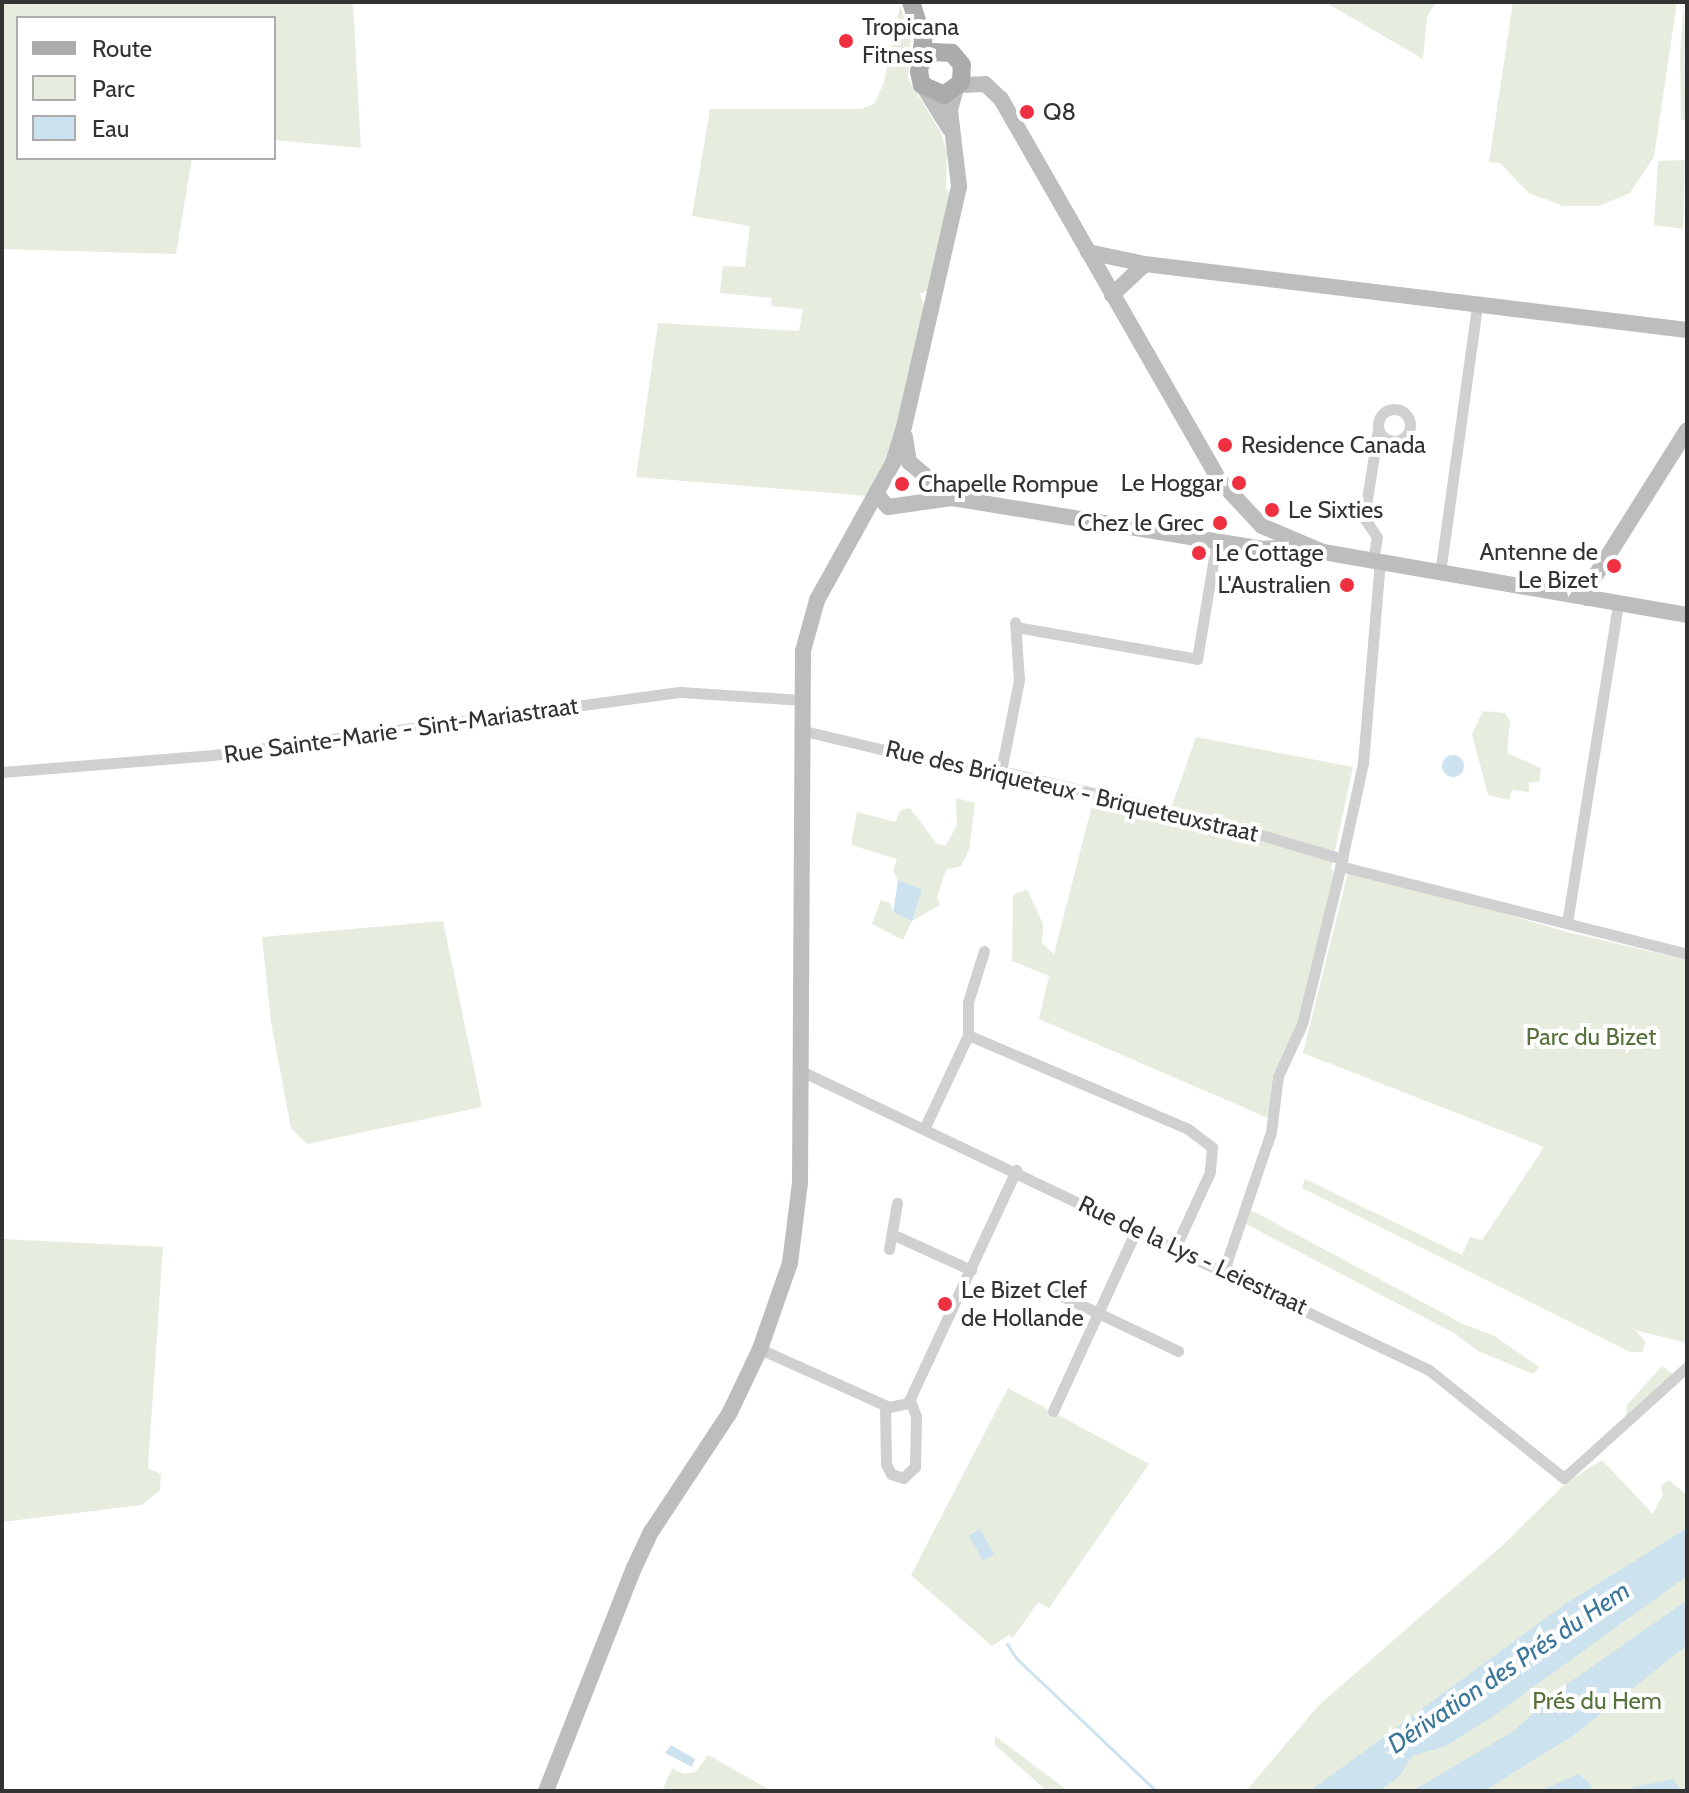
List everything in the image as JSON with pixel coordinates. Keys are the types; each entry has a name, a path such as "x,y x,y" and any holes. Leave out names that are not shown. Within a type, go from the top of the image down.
{"main road":[{"path":"911,2 953,55 964,74 957,88 940,95 925,89 919,77 923,40 911,2"},
{"path":"921,63 934,52 953,55"}],"street":[{"path":"953,55 993,79 1001,99 1220,481 1252,518 1302,546 1377,562 1687,615"},
{"path":"546,1791 651,1532 730,1412 760,1349 790,1263 798,1217 800,700 810,618 876,494 901,462 904,427 959,186 950,105 957,88 985,84 1001,99"},
{"path":"925,89 953,136"},
{"path":"1088,252 1145,264 1687,330"},
{"path":"1112,295 1145,264"},
{"path":"1440,573 1477,306"},
{"path":"1224,1270 1271,1132 1278,1076 1302,1024 1363,763 1377,562 1377,537 1364,518 1378,430"},
{"path":"1587,598 1592,581 1687,430"},
{"path":"901,462 952,498"},
{"path":"917,500 923,478"},
{"path":"876,494 888,507"},
{"path":"851,541 888,507 917,500 952,498 1239,541 1272,550 1302,546"},
{"path":"1239,541 1252,518"},
{"path":"1001,771 1019,680 1015,625 1197,659 1217,539"},
{"path":"1567,923 1618,603"},
{"name":"Rue Sainte-Marie - Sint-Mariastraat","path":"2,772 213,755 681,692 800,700"},
{"name":"Rue des Briqueteux - Briqueteuxstraat","path":"800,730 982,773 1001,771 1238,828 1341,862 1687,954"},
{"path":"925,1127 968,1035 968,1002 984,951"},
{"path":"968,1035 1206,1139 1214,1157 1210,1172 1176,1246"},
{"name":"Rue de la Lys - Leiestraat","path":"799,1070 1176,1246 1429,1370 1564,1478 1687,1367"},
{"path":"760,1349 885,1406 902,1406 910,1400 1016,1170"},
{"path":"889,1249 897,1203"},
{"path":"1053,1411 1137,1228"},
{"path":"892,1234 971,1270"},
{"path":"1058,1294 1178,1351"},
{"path":"885,1406 886,1464 891,1474 903,1478 915,1467 916,1416 910,1400"}],"green space":[{"path":"2,2 353,2 361,148 276,140 276,16 16,16 16,160 192,160 176,254 2,249"},
{"path":"1325,2 1436,2 1427,17 1423,59"},
{"path":"1513,2 1677,2 1654,157 1630,193 1599,206 1563,206 1529,193 1500,163 1489,162"},
{"path":"1684,2 1687,119 1681,120 1680,53"},
{"path":"900,6 911,36 908,79 940,131 947,152 946,190 952,193 931,290 920,293 925,309 889,456 868,496 636,477 658,323 799,331 803,309 771,306 772,298 720,293 723,266 745,267 750,226 692,216 710,109 861,109 874,104 884,82"},
{"path":"1685,160 1683,229 1654,225 1658,161"},
{"path":"1483,711 1505,713 1510,721 1507,753 1541,768 1539,782 1529,782 1529,792 1512,790 1509,800 1488,795 1472,734"},
{"path":"1196,737 1353,767 1331,869 1335,872 1299,1022 1273,1074 1268,1118 1039,1019 1049,976 1012,961 1013,895 1027,889 1043,924 1042,943 1054,954 1093,801 1168,817"},
{"path":"956,798 975,803 969,850 961,866 946,870 937,897 940,905 912,921 903,940 872,924 881,900 890,903 893,912 922,889 898,880 893,871 897,859 851,845 857,812 895,822 901,810 910,808 937,844 946,845 957,825"},
{"name":"Parc du Bizet","path":"1349,868 1567,932 1687,960 1687,1343 1635,1330 1646,1342 1642,1352 1630,1352 1302,1188 1305,1179 1462,1255 1470,1237 1482,1240 1544,1147 1303,1053"},
{"path":"443,921 482,1107 307,1144 291,1128 271,1022 262,937"},
{"path":"1249,1209 1465,1325 1493,1335 1539,1367 1533,1374 1478,1351 1454,1333 1244,1223"},
{"path":"2,1239 163,1247 148,1468 161,1474 160,1490 142,1505 2,1522"},
{"path":"1662,1366 1673,1374 1626,1417 1627,1405"},
{"path":"1008,1388 1149,1464 1049,1608 1038,1602 1013,1638 1009,1635 992,1646 911,1575"},
{"name":"Prés du Hem","path":"1602,1460 1653,1514 1663,1495 1661,1486 1669,1480 1687,1495 1687,1528 1565,1604 1687,1540 1687,1791 1246,1791 1319,1705 1504,1544 1567,1482"},
{"path":"995,1736 1067,1791 1047,1791 995,1745"},
{"path":"708,1755 772,1791 663,1789 672,1768 684,1774 696,1772"}],"water":[{"path":"1453,755 1461,758 1464,766 1461,774 1453,777 1445,774 1442,766 1445,758"},
{"path":"898,880 922,889 912,921 893,912"},
{"name":"Dérivation des Prés du Hem","path":"1687,1528 1687,1576 1492,1717 1446,1746 1412,1756 1400,1776 1379,1791 1310,1791 1565,1604"},
{"path":"980,1529 994,1554 983,1561 969,1535"},
{"path":"1687,1600 1687,1645 1574,1735 1484,1791 1412,1791 1514,1731 1556,1692"},
{"path":"671,1745 695,1759 692,1767 665,1753"},
{"path":"1579,1774 1592,1786 1587,1791 1540,1791"},
{"path":"1674,1779 1680,1791 1631,1791 1633,1787"}],"waterway":[{"path":"1007,1644 1016,1658 1156,1791"}],"place":[{"name":"Tropicana Fitness","path":"846,41"},
{"name":"Q8","path":"1027,112"},
{"name":"Residence Canada","path":"1225,445"},
{"name":"Le Hoggar","path":"1239,483"},
{"name":"Chapelle Rompue","path":"902,484"},
{"name":"Le Sixties","path":"1272,510"},
{"name":"Chez le Grec","path":"1220,523"},
{"name":"Le Cottage","path":"1199,553"},
{"name":"Antenne de Le Bizet","path":"1614,566"},
{"name":"L'Australien","path":"1347,585"},
{"name":"Le Bizet Clef de Hollande","path":"945,1304"}]}
